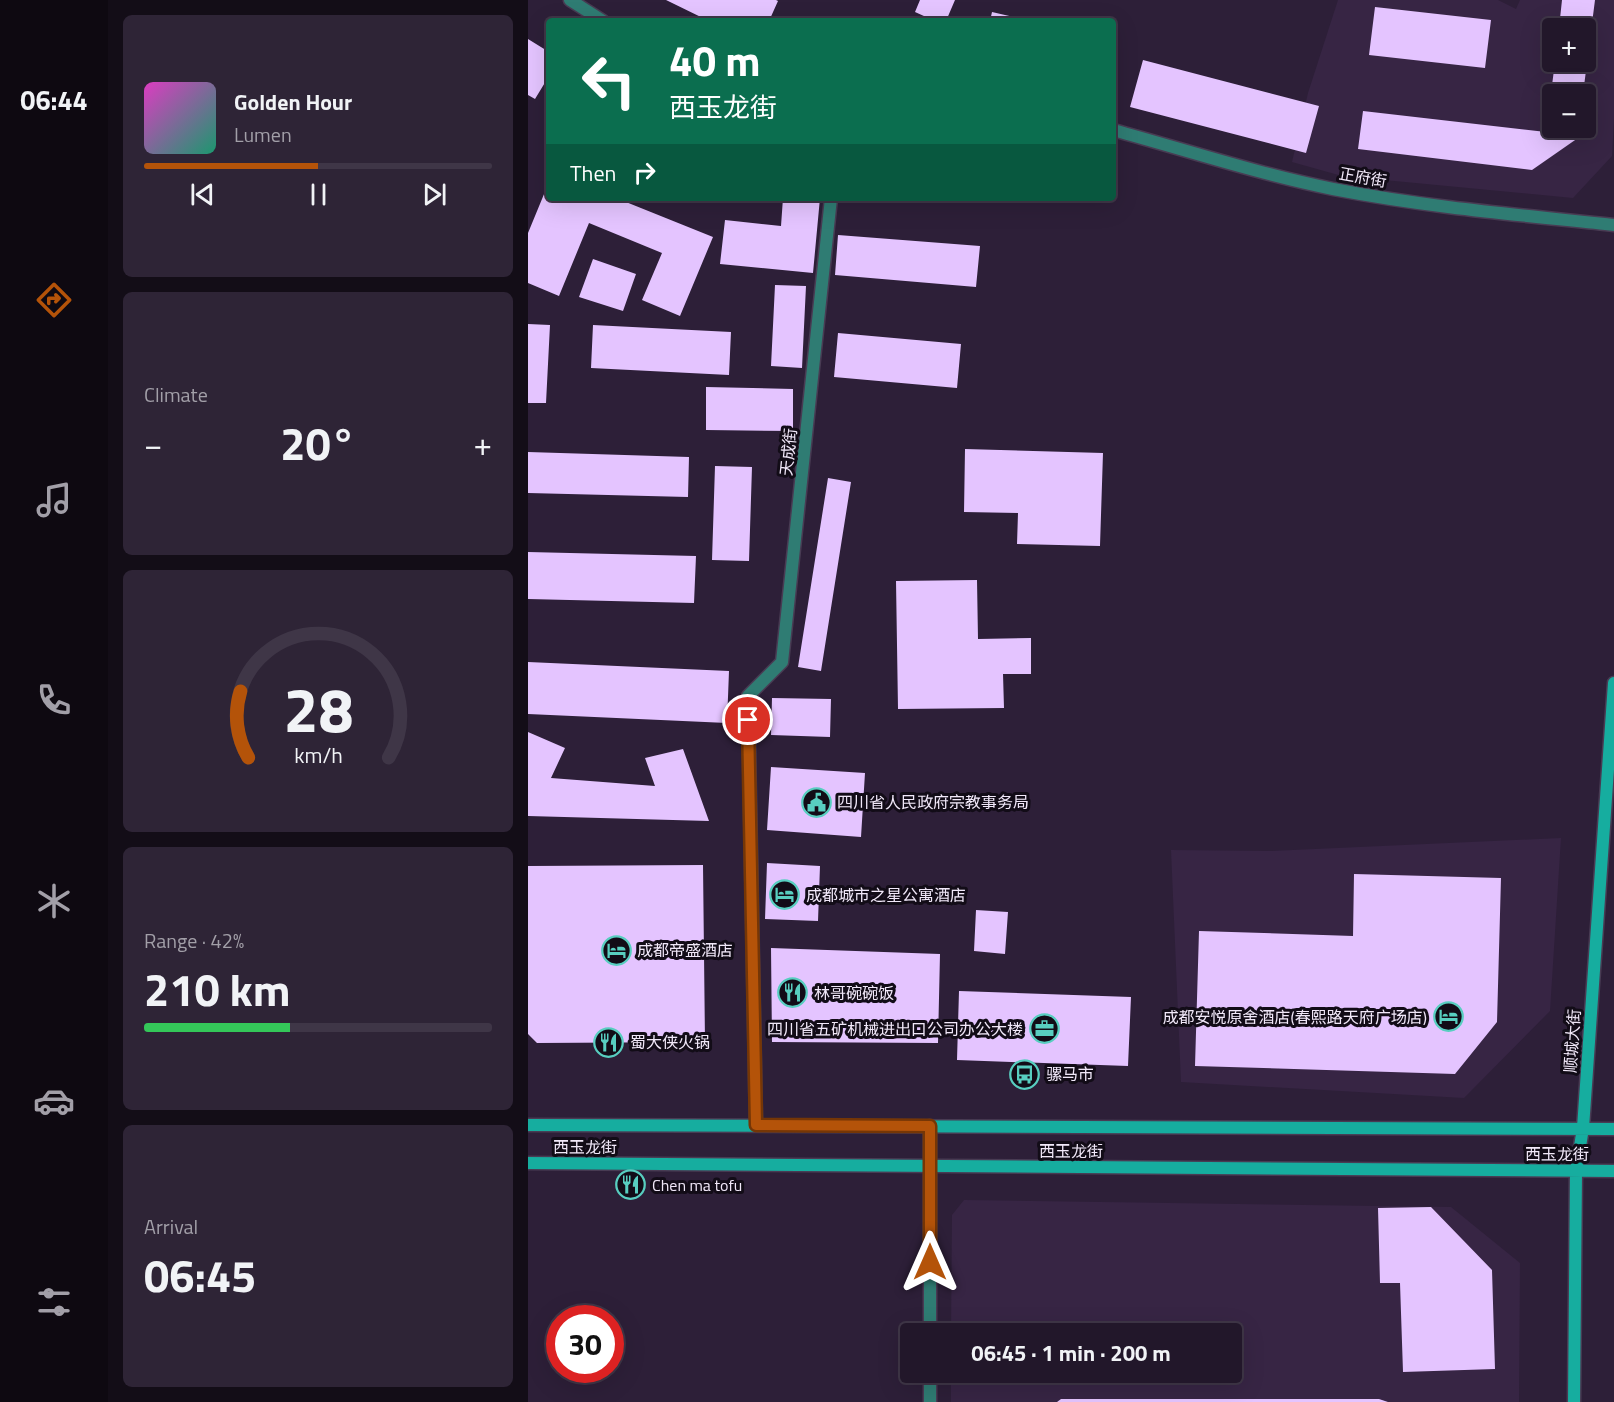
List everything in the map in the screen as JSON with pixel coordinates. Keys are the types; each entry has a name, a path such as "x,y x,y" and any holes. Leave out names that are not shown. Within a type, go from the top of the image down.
{"main road":[{"name":"顺城大街","path":"1574,1402 1576,1171 1583,1128 1614,683"},
{"name":"西玉龙街","path":"528,1125 1614,1129"},
{"name":"西玉龙街","path":"528,1163 1614,1171"}],"street":[{"path":"570,0 598,18"},
{"name":"正府街","path":"1116,131 1276,176 1332,189 1401,201 1614,225"},
{"name":"天成街","path":"756,1125 748,696 782,662 831,201"},
{"path":"930,1126 930,1323"},
{"path":"930,1383 930,1402"}],"shaded area":[{"path":"1338,0 1498,0 1516,9 1520,0 1614,0 1612,156 1573,198 1342,176 1292,162 1308,93"},
{"path":"1561,838 1550,1011 1464,1098 1181,1082 1171,850 1271,851"},
{"path":"964,1200 1451,1207 1520,1263 1519,1402 951,1402 951,1383 1242,1383 1242,1323 951,1323 952,1215"}],"building":[{"path":"666,0 778,1 770,18 703,18"},
{"path":"920,0 955,0 947,18 928,18 915,12"},
{"path":"1562,0 1595,0 1593,18 1560,18"},
{"path":"1375,7 1491,20 1485,68 1369,55"},
{"path":"992,12 1018,18 991,18"},
{"path":"528,39 546,50 546,81 535,99 528,95"},
{"path":"1143,60 1319,106 1306,153 1130,107"},
{"path":"1554,72 1586,72 1584,84 1552,84"},
{"path":"1363,111 1542,132 1542,138 1578,138 1532,170 1358,149"},
{"path":"546,189 546,201 623,201 713,237 680,316 642,300 662,253 589,223 559,296 528,283 528,233"},
{"path":"783,201 820,201 813,273 720,264 725,220 781,226"},
{"path":"838,235 980,246 976,287 835,275"},
{"path":"593,259 636,274 623,311 579,297"},
{"path":"775,285 806,286 802,368 771,366"},
{"path":"528,324 550,325 546,403 528,403"},
{"path":"593,325 731,332 729,375 591,368"},
{"path":"838,333 961,344 957,388 834,377"},
{"path":"706,387 793,389 793,431 706,430"},
{"path":"965,449 1103,453 1100,546 1017,544 1018,513 964,512"},
{"path":"528,452 689,457 688,497 528,493"},
{"path":"715,466 752,467 749,561 712,560"},
{"path":"828,478 851,482 821,671 798,667"},
{"path":"528,552 696,556 694,603 528,599"},
{"path":"977,580 978,639 1031,638 1031,674 1003,674 1004,708 898,709 896,581"},
{"path":"528,662 729,671 727,723 528,714"},
{"path":"772,698 831,699 830,737 771,735"},
{"path":"528,732 565,748 551,778 655,786 645,758 683,749 709,821 528,816"},
{"name":"四川省人民政府宗教事务局","path":"771,767 865,773 861,837 767,830"},
{"path":"767,863 820,866 818,921 765,919"},
{"name":"成都帝盛酒店","path":"703,865 705,1042 537,1043 528,1034 528,866"},
{"path":"1354,874 1501,878 1497,1022 1455,1074 1195,1066 1199,931 1353,936"},
{"path":"976,910 1008,912 1005,954 974,951"},
{"path":"771,948 940,954 938,1043 772,1042"},
{"name":"四川省五矿机械进出口公司办公大楼","path":"959,991 1131,997 1128,1066 957,1060"},
{"path":"1431,1207 1492,1270 1495,1369 1403,1372 1400,1283 1380,1283 1378,1208"},
{"path":"1061,1399 1379,1399 1388,1402 1057,1402"}],"place":[{"name":"四川省人民政府宗教事务局","path":"816,802"},
{"name":"成都城市之星公寓酒店","path":"785,895"},
{"name":"成都帝盛酒店","path":"616,950"},
{"name":"林哥碗碗饭","path":"793,993"},
{"name":"成都安悦原舍酒店(春熙路天府广场店)","path":"1448,1017"},
{"name":"四川省五矿机械进出口公司办公大楼","path":"1044,1029"},
{"name":"蜀大侠火锅","path":"609,1042"},
{"name":"骡马市","path":"1025,1074"},
{"name":"Chen ma tofu","path":"631,1185"}],"route":[{"path":"748,720 756,1125 930,1126 930,1262"}]}
